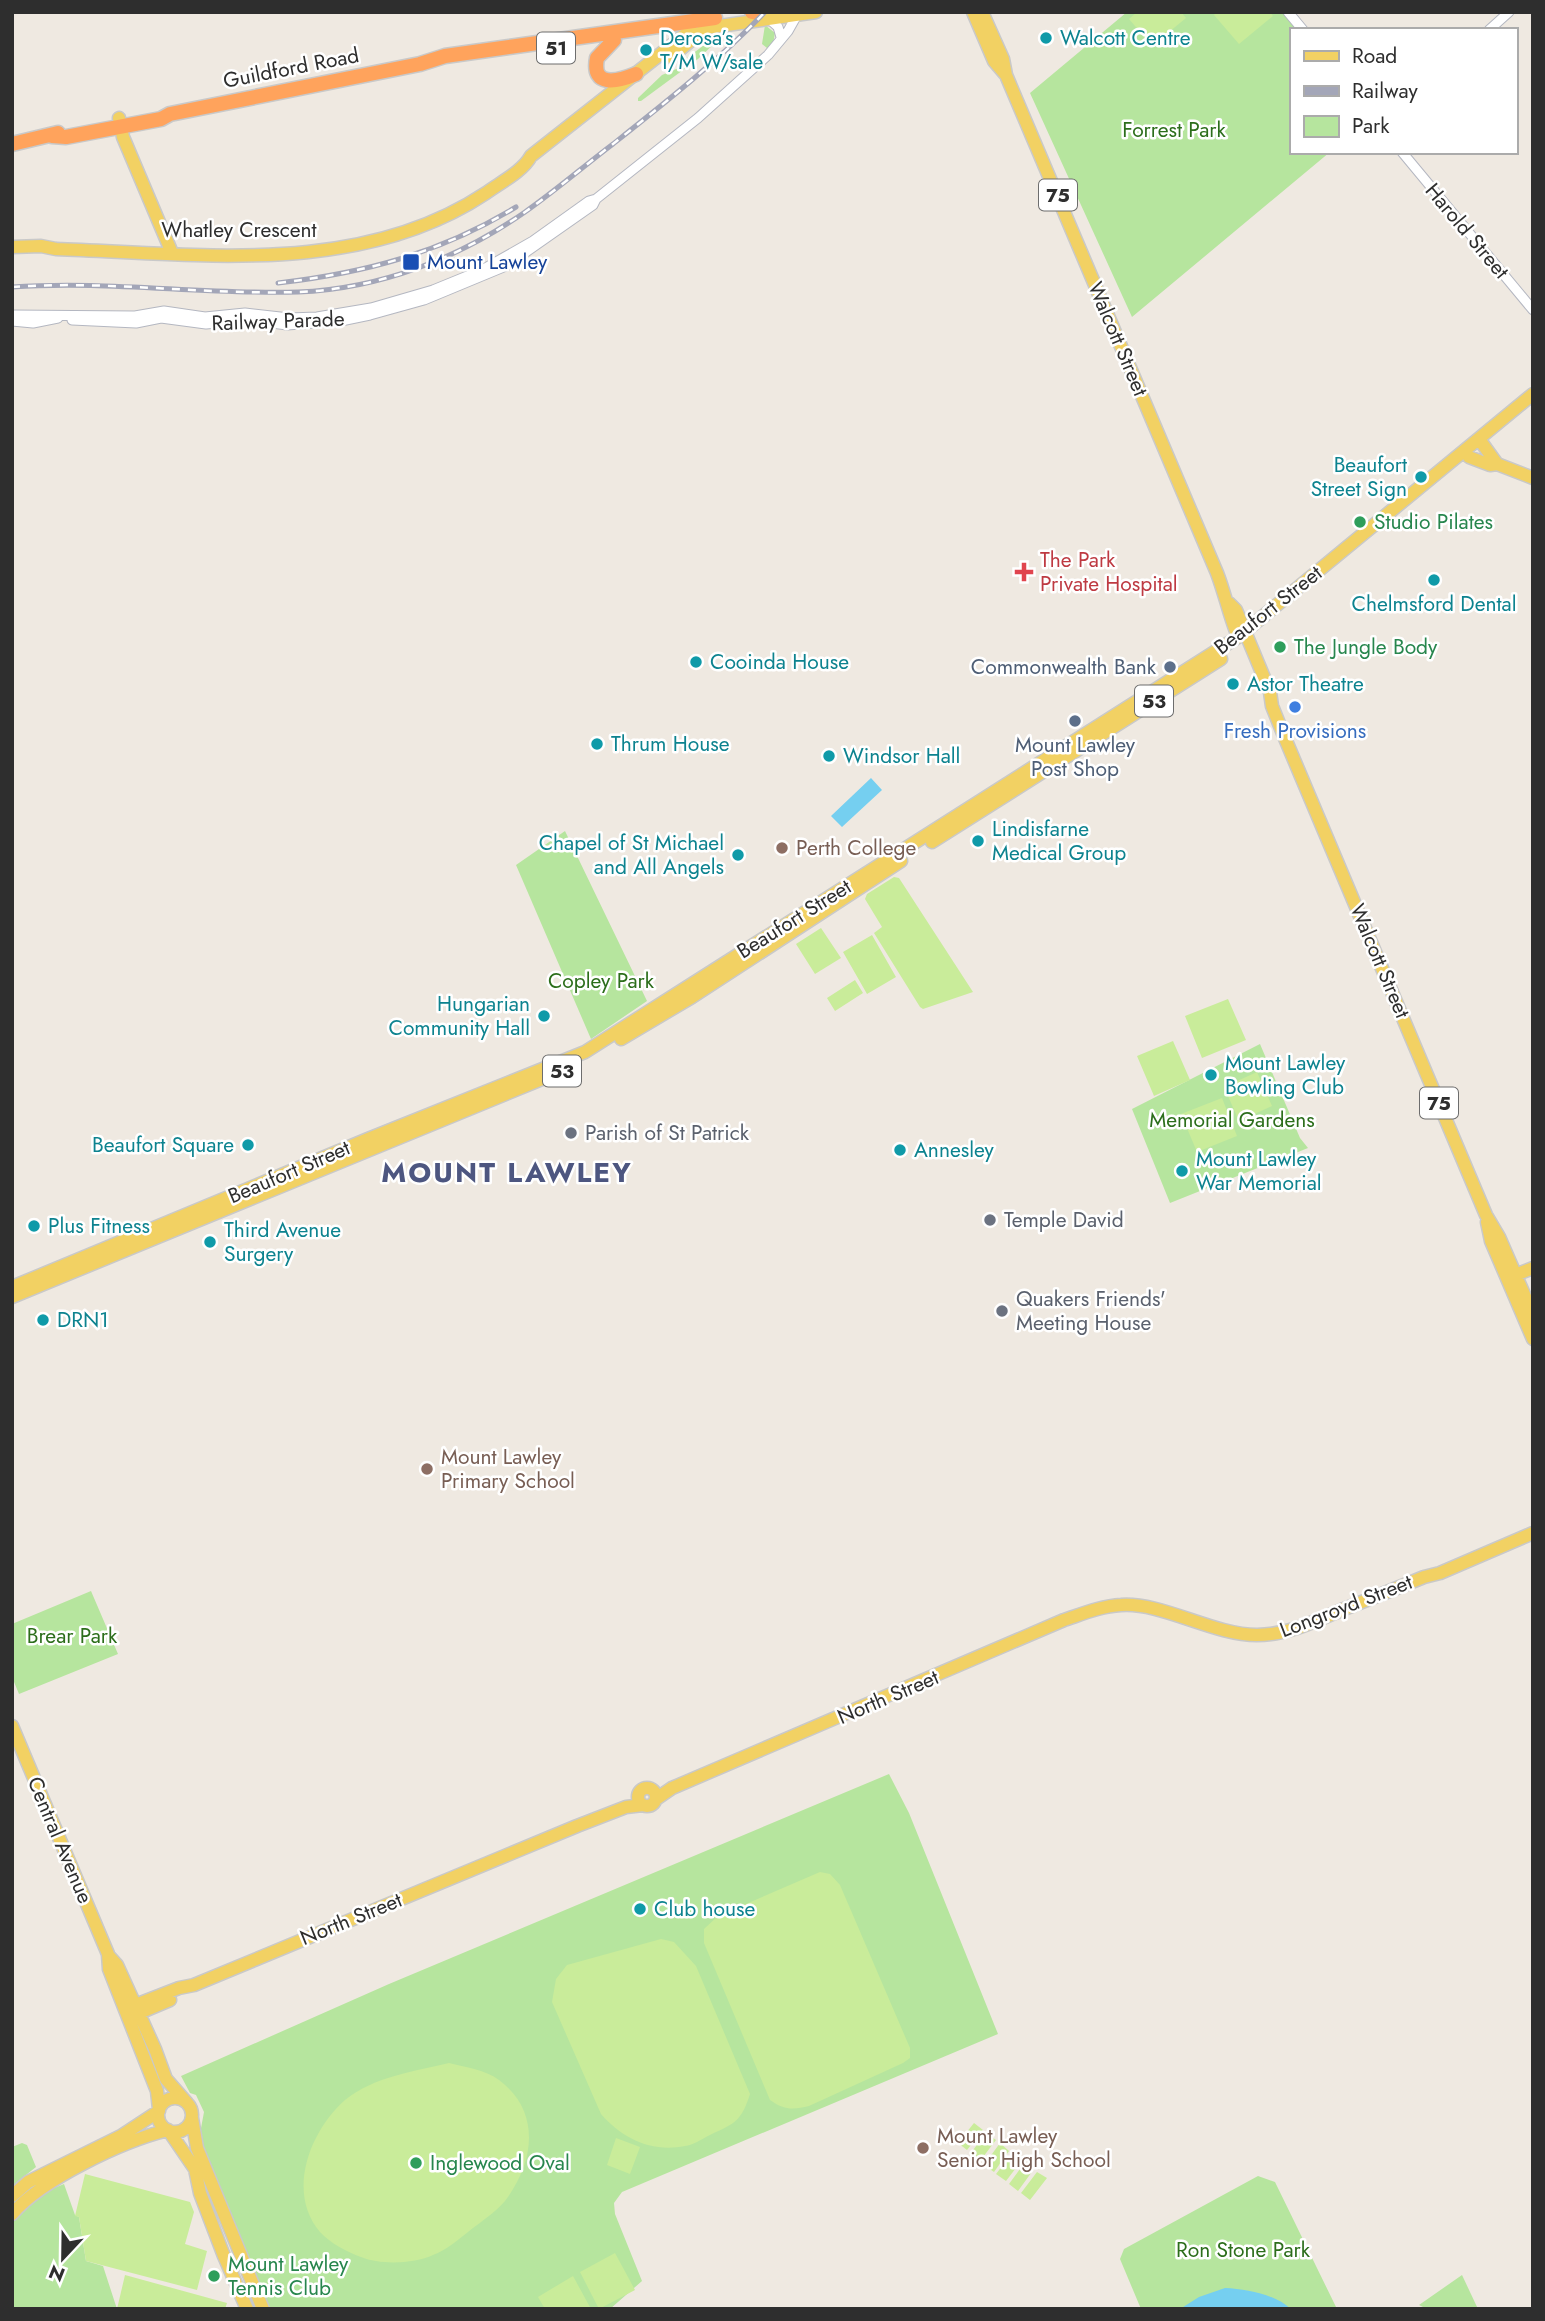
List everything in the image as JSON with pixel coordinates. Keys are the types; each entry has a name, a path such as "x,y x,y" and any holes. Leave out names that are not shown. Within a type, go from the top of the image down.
{"highway":[{"name":"Guildford Road","path":"420,64 446,63 614,40 706,21"},
{"name":"Guildford Road","path":"12,144 52,136 66,137 120,123 161,119 170,114 420,64 444,56 706,21"},
{"path":"614,40 597,58 595,64 599,75 614,82 636,74"}],"main road":[{"name":"Guildford Road","path":"706,21 761,14 797,15 817,12"},
{"name":"Walcott Street","path":"973,12 994,61 1006,75"},
{"name":"Walcott Street","path":"982,12 1003,59 1006,75 1229,603 1236,610 1243,639 1263,695 1272,706 1486,1215 1491,1241 1533,1315"},
{"name":"Whatley Crescent","path":"12,254 56,249 293,253 373,242 434,222 472,202 527,163 531,156 706,21"},
{"name":"Whatley Crescent","path":"527,163 535,162 692,40 706,21"},
{"path":"120,123 172,253"},
{"name":"Whatley Crescent","path":"12,247 41,246 56,249"},
{"name":"Beaufort Street","path":"12,1297 591,1058 692,997 1243,639 1469,457 1533,394"},
{"name":"Beaufort Street","path":"12,1287 585,1052 1243,639 1481,443 1533,405"},
{"path":"1481,443 1497,464"},
{"path":"1469,457 1533,478"},
{"path":"1513,1281 1533,1268"},
{"path":"1513,1281 1533,1277"},
{"name":"Walcott Street","path":"1513,1281 1533,1339"},
{"name":"Longroyd Street","path":"1424,1577 1438,1567 1533,1525"},
{"name":"Longroyd Street","path":"1104,1608 1123,1605 1146,1608 1226,1631 1255,1635 1279,1633 1304,1626 1440,1573 1533,1533"},
{"name":"North Street","path":"131,2011 179,1988 194,1985 641,1801 650,1806 655,1795 1064,1620 1104,1608"},
{"name":"Central Avenue","path":"12,1726 108,1954 109,1969 155,2049 166,2079 187,2103"},
{"name":"Central Avenue","path":"131,2011 157,2091 159,2110"},
{"path":"12,2196 28,2182 121,2136 159,2110 164,2102 180,2099 187,2103 192,2111 197,2148 263,2309"},
{"path":"159,2110 159,2121 195,2169 200,2193 246,2306"},
{"path":"12,2214 23,2200 52,2180 127,2144 168,2131 185,2129 192,2118"},
{"path":"246,2306 254,2287"}],"street":[{"path":"1288,12 1301,28"},
{"path":"1491,28 1509,12"},
{"path":"761,14 778,27 781,37"},
{"name":"Railway Parade","path":"12,315 135,316 164,312 205,317 245,313 289,318 317,317 371,308 433,290 482,270 533,242 589,201 596,199 698,118 775,49 797,15"},
{"name":"Harold Street","path":"1404,154 1533,310"},
{"name":"Railway Parade","path":"12,321 33,323 58,318 136,323 161,318 205,324 249,320 287,325 341,321 424,300 479,279 531,251 593,205 596,199"}],"green space":[{"name":"Forrest Park","path":"1127,12 1288,12 1301,28 1290,28 1290,154 1328,154 1132,317 1030,93"},
{"path":"1137,12 1181,12 1186,18 1152,46 1129,19"},
{"path":"1216,12 1270,12 1273,16 1239,44 1214,15"},
{"path":"765,25 775,33 773,44 767,48 762,44"},
{"path":"716,42 698,59 638,101 662,75 681,67 688,57 707,43"},
{"name":"Copley Park","path":"565,831 647,1001 591,1039 516,865"},
{"path":"894,877 899,878 973,992 923,1009 920,1007 874,933 882,927 865,899 867,894"},
{"path":"821,928 841,958 815,974 796,944"},
{"path":"872,935 896,977 867,994 843,952"},
{"path":"855,980 863,993 835,1011 827,998"},
{"path":"1228,999 1246,1040 1202,1058 1185,1016"},
{"path":"1173,1041 1190,1080 1154,1096 1137,1056"},
{"name":"Memorial Gardens","path":"1260,1044 1300,1138 1308,1148 1170,1203 1132,1109"},
{"path":"1257,1072 1272,1106 1239,1121 1224,1087"},
{"path":"1222,1098 1237,1136 1197,1152 1181,1114"},
{"name":"Brear Park","path":"91,1591 118,1654 19,1694 12,1677 12,1624"},
{"path":"889,1774 909,1813 998,2034 622,2192 614,2203 615,2214 642,2281 610,2309 269,2309 199,2139 204,2112 196,2095 190,2093 181,2076 389,1984"},
{"path":"820,1872 830,1874 840,1885 910,2048 910,2058 809,2106 789,2108 770,2100 704,1943 704,1929 718,1916"},
{"path":"661,1939 674,1942 696,1966 750,2094 740,2116 731,2124 691,2144 672,2148 638,2142 618,2130 601,2114 552,2002 556,1979 567,1965"},
{"name":"Inglewood Oval","path":"449,2063 475,2069 499,2080 513,2093 522,2107 529,2138 527,2154 515,2186 505,2201 492,2213 447,2248 425,2258 407,2262 369,2260 339,2247 320,2232 310,2216 305,2199 307,2163 322,2128 332,2113 356,2092 381,2080"},
{"path":"974,2123 983,2130 967,2150 958,2143"},
{"path":"986,2133 996,2140 980,2161 970,2154"},
{"path":"616,2138 640,2147 630,2174 607,2165"},
{"path":"22,2143 27,2145 36,2167 12,2186 12,2147"},
{"path":"1000,2143 1009,2151 994,2172 984,2165"},
{"path":"1012,2153 1022,2160 1006,2181 996,2174"},
{"path":"1025,2162 1034,2169 1018,2191 1009,2184"},
{"path":"1037,2172 1047,2178 1030,2200 1021,2193"},
{"path":"85,2174 190,2202 194,2212 185,2244 207,2251 197,2290 86,2261 79,2217 75,2216"},
{"name":"Ron Stone Park","path":"1258,2176 1275,2182 1337,2309 1141,2309 1120,2259 1124,2249"},
{"path":"64,2184 75,2215 79,2217 86,2261 103,2266 117,2309 12,2309 12,2222 42,2193"},
{"path":"615,2253 635,2290 599,2309 580,2272"},
{"path":"125,2275 227,2303 225,2309 117,2309"},
{"path":"1462,2275 1478,2309 1427,2309 1419,2305"},
{"path":"573,2276 591,2309 545,2309 538,2297"}],"water":[{"path":"871,778 882,790 842,827 831,816"},
{"path":"1225,2288 1260,2293 1291,2309 1180,2309 1199,2297"}],"railway":[{"path":"12,287 83,285 227,292 298,292 359,285 418,268 500,229 536,204 691,81 765,12"},
{"path":"278,283 371,267 430,249 516,207"}],"place":[{"name":"Walcott Centre","path":"1046,38"},
{"name":"Derosa’s T/M W/sale","path":"646,50"},
{"name":"Mount Lawley","path":"411,262"},
{"name":"Beaufort Street Sign","path":"1421,477"},
{"name":"Studio Pilates","path":"1360,522"},
{"name":"The Park Private Hospital","path":"1024,572"},
{"name":"Chelmsford Dental","path":"1434,580"},
{"name":"The Jungle Body","path":"1280,647"},
{"name":"Cooinda House","path":"696,662"},
{"name":"Commonwealth Bank","path":"1170,667"},
{"name":"Astor Theatre","path":"1233,684"},
{"name":"Fresh Provisions","path":"1295,707"},
{"name":"Mount Lawley Post Shop","path":"1075,721"},
{"name":"Thrum House","path":"597,744"},
{"name":"Windsor Hall","path":"829,756"},
{"name":"Lindisfarne Medical Group","path":"978,841"},
{"name":"Perth College","path":"782,848"},
{"name":"Chapel of St Michael and All Angels","path":"738,855"},
{"name":"Hungarian Community Hall","path":"544,1016"},
{"name":"Mount Lawley Bowling Club","path":"1211,1075"},
{"name":"Parish of St Patrick","path":"571,1133"},
{"name":"Beaufort Square","path":"248,1145"},
{"name":"Annesley","path":"900,1150"},
{"name":"Mount Lawley War Memorial","path":"1182,1171"},
{"name":"Temple David","path":"990,1220"},
{"name":"Plus Fitness","path":"34,1226"},
{"name":"Third Avenue Surgery","path":"210,1242"},
{"name":"Quakers Friends' Meeting House","path":"1002,1311"},
{"name":"DRN1","path":"43,1320"},
{"name":"Mount Lawley Primary School","path":"427,1469"},
{"name":"Club house","path":"640,1909"},
{"name":"Mount Lawley Senior High School","path":"923,2148"},
{"name":"Inglewood Oval","path":"416,2163"},
{"name":"Mount Lawley Tennis Club","path":"214,2276"}],"district":[{"name":"MOUNT LAWLEY","path":"507,1172"}]}
